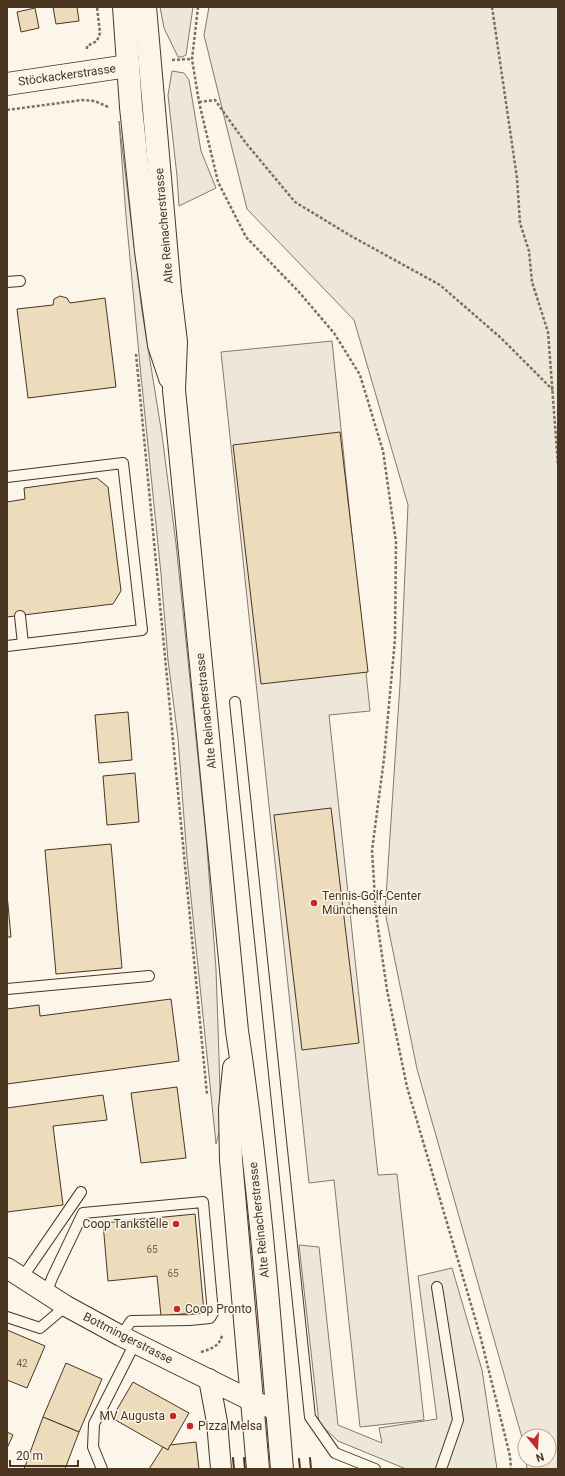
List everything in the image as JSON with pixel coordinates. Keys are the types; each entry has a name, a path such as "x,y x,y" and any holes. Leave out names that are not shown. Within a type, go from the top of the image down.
{"main road":[{"name":"Alte Reinacherstrasse","path":"124,7 128,66 146,251 159,345 174,390"},
{"name":"Alte Reinacherstrasse","path":"145,7 170,292 176,342 174,390 237,1031 248,1106 282,1469"},
{"name":"Stöckackerstrasse","path":"7,84 150,62"},
{"name":"Alte Reinacherstrasse","path":"237,1031 230,1109 231,1160 258,1469"}],"street":[{"name":"Bottmingerstrasse","path":"15,1273 66,1306 128,1340 252,1401"},
{"path":"209,1379 221,1462"},
{"path":"252,1401 277,1410"}],"lane":[{"path":"7,282 20,281"},
{"path":"7,478 123,463 142,630 7,646"},
{"path":"20,616 23,644"},
{"path":"235,702 310,1416 335,1453 375,1469"},
{"path":"7,988 149,976"},
{"path":"15,1273 81,1192"},
{"path":"46,1294 83,1213 203,1202 213,1313 210,1318 190,1320 131,1321 128,1340 94,1424 93,1447 102,1469"},
{"path":"437,1287 458,1420 441,1469"},
{"path":"7,1317 40,1328 66,1306"}],"path":[{"path":"87,46 97,41 100,33 97,7"},
{"path":"198,7 192,59 199,102 218,182 246,237 299,292 334,332 360,375 383,451 396,542 395,639 384,759 372,850 376,914 387,990 407,1087 480,1335 510,1456 511,1469"},
{"path":"492,7 517,178 520,223 529,250 532,282 548,332 558,465"},
{"path":"7,110 88,100 101,103 108,107 113,113"},
{"path":"199,102 215,100 245,142 295,202 351,236 440,285 501,338 553,390"},
{"path":"136,350 207,1097"},
{"path":"196,1351 200,1352 215,1347 221,1339 224,1330"}],"shaded area":[{"path":"160,7 193,7 186,55 182,57 178,57 164,28"},
{"path":"209,7 558,7 558,1469 527,1469 557,1468 557,1428 519,1428 417,1069 385,912 400,684 408,505 354,320 247,209 204,35"},
{"path":"172,71 184,73 189,80 201,151 216,188 179,206 168,95"},
{"path":"119,121 142,311 162,435 176,544 206,835 216,969 219,1058 221,1126 216,1144 187,858 178,738 168,660 141,376"},
{"name":"Tennis-Golf-Center Münchenstein","path":"332,341 370,711 329,715 378,1175 397,1174 424,1420 360,1427 334,1180 309,1183 221,352"},
{"path":"240,1106 260,1321 256,1325 247,1271"},
{"path":"299,1245 319,1247 338,1425 382,1443 379,1428 437,1419 418,1276 452,1268 482,1370 497,1469 406,1469 338,1441 319,1423"}],"building":[{"path":"53,7 77,7 79,21 56,24"},
{"path":"35,8 39,28 21,32 17,12"},
{"path":"60,296 67,298 70,303 105,298 116,387 28,398 17,309 53,305 54,299"},
{"path":"340,432 368,672 261,684 233,445"},
{"path":"97,478 108,487 121,591 113,604 7,617 7,502 25,499 24,488"},
{"path":"128,712 132,760 99,763 95,715"},
{"path":"135,773 139,822 107,825 103,776"},
{"path":"331,808 359,1043 302,1050 274,815"},
{"path":"111,844 122,968 56,974 45,850"},
{"path":"7,894 11,937 7,937"},
{"path":"171,999 179,1061 7,1084 7,1009 39,1005 40,1016"},
{"path":"177,1087 186,1158 141,1163 131,1093"},
{"path":"103,1095 107,1120 53,1126 63,1205 7,1212 7,1108"},
{"path":"195,1214 204,1312 161,1316 157,1276 108,1281 103,1223"},
{"path":"7,1330 45,1346 27,1388 7,1380"},
{"path":"66,1363 102,1379 79,1432 43,1417"},
{"path":"133,1382 189,1413 168,1450 112,1418"},
{"path":"43,1417 79,1432 65,1469 24,1469"},
{"path":"7,1432 13,1435 7,1448"},
{"path":"196,1442 199,1469 149,1469 163,1447 168,1450 170,1445"}],"wall":[{"path":"233,1458 234,1469"},
{"path":"244,1458 245,1469"},
{"path":"310,1458 311,1469"},
{"path":"299,1459 300,1469"}],"place":[{"name":"Tennis-Golf-Center Münchenstein","path":"314,903"},
{"name":"Coop Tankstelle","path":"176,1224"},
{"name":"Coop Pronto","path":"177,1309"},
{"name":"MV Augusta","path":"173,1416"},
{"name":"Pizza Melsa","path":"190,1426"}]}
